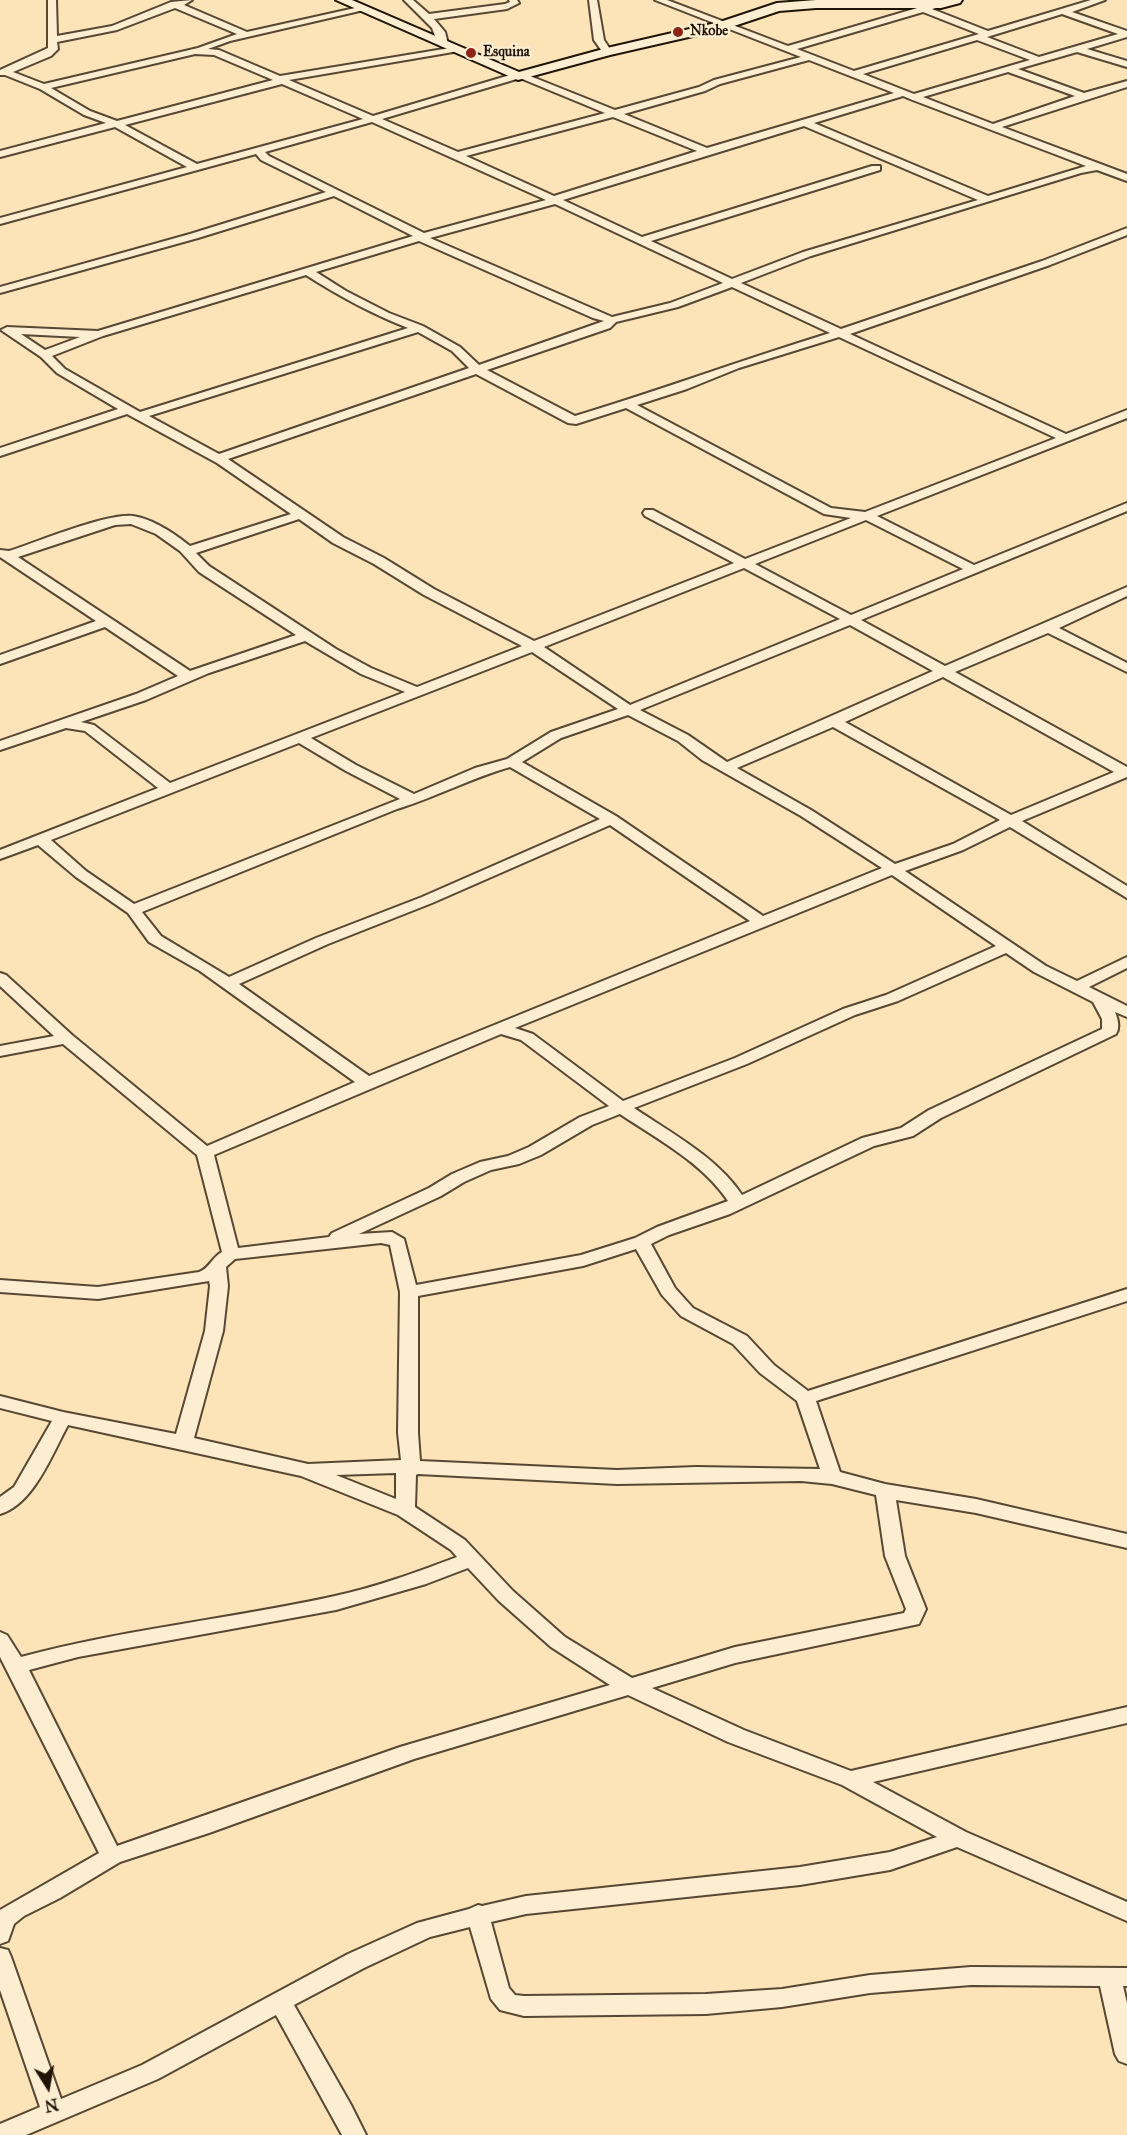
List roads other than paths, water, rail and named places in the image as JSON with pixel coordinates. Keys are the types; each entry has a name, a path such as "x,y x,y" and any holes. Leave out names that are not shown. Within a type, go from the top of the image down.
{"street":[{"path":"3,72 48,54 55,45 52,0"},
{"path":"53,40 114,27 144,18 158,4 176,4 188,0"},
{"path":"342,0 519,76 616,113 705,151"},
{"path":"408,0 440,30 448,46"},
{"path":"427,17 507,6 515,3 513,0"},
{"path":"593,0 599,40 607,52"},
{"path":"659,0 992,127 1080,165 1102,169 1127,178"},
{"path":"787,50 932,4 956,0"},
{"path":"853,74 1101,0"},
{"path":"0,221 231,158 262,154 519,76 607,52 724,26 777,7 800,3 932,4 988,34"},
{"path":"176,4 247,35"},
{"path":"43,87 216,47 247,35 361,8"},
{"path":"1064,12 1127,34"},
{"path":"45,356 58,348 99,334 421,236 555,201 564,195 705,151 803,122 1009,69 1127,34"},
{"path":"978,37 1039,60"},
{"path":"0,154 280,80 448,46"},
{"path":"216,47 280,80 457,156 1066,438"},
{"path":"1079,49 1127,64"},
{"path":"457,156 808,58"},
{"path":"1009,69 1084,96"},
{"path":"3,72 43,87 77,108 117,124 184,159 196,168"},
{"path":"992,127 1127,84"},
{"path":"803,122 988,200"},
{"path":"262,154 421,236 597,316 612,320 701,297 729,282 818,251 988,200 1080,165"},
{"path":"184,159 212,163"},
{"path":"1102,169 1127,164"},
{"path":"640,241 876,168"},
{"path":"0,290 273,213 335,193"},
{"path":"306,270 342,293 385,315 419,328 456,350 478,370 568,419 584,419 682,387 726,369 840,334 988,284 1127,231"},
{"path":"594,330 599,323 597,316"},
{"path":"221,460 224,455 234,451 606,326 612,320"},
{"path":"4,328 99,334"},
{"path":"4,328 45,356 62,371 133,413 221,460 338,540 379,561 429,592 533,646 629,710 682,738 707,757 806,813 1040,969 1127,1012"},
{"path":"6,446 133,413 419,328"},
{"path":"628,405 828,511 867,516 972,569"},
{"path":"0,855 309,737 533,646 1126,416"},
{"path":"133,910 392,806 413,800 480,771 512,762 556,735 629,710 1126,507"},
{"path":"649,513 849,619 1127,772"},
{"path":"188,551 299,515"},
{"path":"4,553 124,519 133,520 160,531 188,551 204,568 351,664 417,692"},
{"path":"4,553 189,677"},
{"path":"728,768 746,758 834,722 1127,591"},
{"path":"0,660 106,622"},
{"path":"1048,628 1127,668"},
{"path":"0,746 63,724 88,722 204,670 308,636"},
{"path":"88,722 168,789"},
{"path":"834,722 1013,821 1127,893"},
{"path":"309,737 352,769 384,783 413,800"},
{"path":"512,762 611,819 761,922"},
{"path":"205,1154 367,1083 761,922 892,870 958,847 1042,806 1127,772"},
{"path":"228,983 322,941 427,900 611,819"},
{"path":"40,839 81,874 133,910 155,939 228,983 367,1083"},
{"path":"327,1242 435,1192 458,1178 486,1166 513,1160 549,1145 572,1128 741,1061 849,1012 892,998 1007,947"},
{"path":"1077,987 1127,962"},
{"path":"2,982 205,1154 224,1261 216,1316 183,1444"},
{"path":"409,1292 583,1260 641,1242 663,1231 738,1203 868,1142 907,1132 935,1114 1119,1029 1112,1023 1099,998"},
{"path":"526,1019 527,1037"},
{"path":"501,1029 527,1037 621,1107 695,1156 727,1186 738,1203"},
{"path":"0,1051 66,1038"},
{"path":"0,1286 98,1293 202,1277 213,1273 224,1261 327,1242 392,1238 398,1243 409,1292 408,1433 411,1469"},
{"path":"641,1242 668,1291 687,1312 740,1340 767,1369 805,1398 832,1478"},
{"path":"805,1398 1127,1294"},
{"path":"0,1402 63,1418 306,1470 405,1510 458,1545 558,1642 629,1686 736,1736 850,1779 958,1838 1127,1912"},
{"path":"0,1507 21,1492 63,1418"},
{"path":"306,1470 380,1466 411,1469 483,1469 588,1477 801,1474 976,1506 1127,1541"},
{"path":"405,1510 406,1473 411,1469"},
{"path":"0,1935 4,1919 16,1910 52,1892 112,1856 222,1820 408,1753 735,1656 912,1619 916,1609 895,1556 885,1491"},
{"path":"17,1666 78,1649 336,1603 419,1579 471,1559"},
{"path":"0,1640 17,1666 95,1828 112,1856"},
{"path":"850,1779 1127,1715"},
{"path":"0,2135 150,2072 356,1961 425,1929 478,1914 537,1903 800,1875 890,1861 958,1838"},
{"path":"478,1914 499,1992 508,2003 524,2006 581,2007 706,2004 782,1998 870,1984 971,1976 1119,1978 1127,2054"},
{"path":"0,1957 54,2113"},
{"path":"280,2002 354,2135"}],"place":[{"name":"Nkobe","path":"678,32"},
{"name":"Esquina","path":"471,53"}]}
